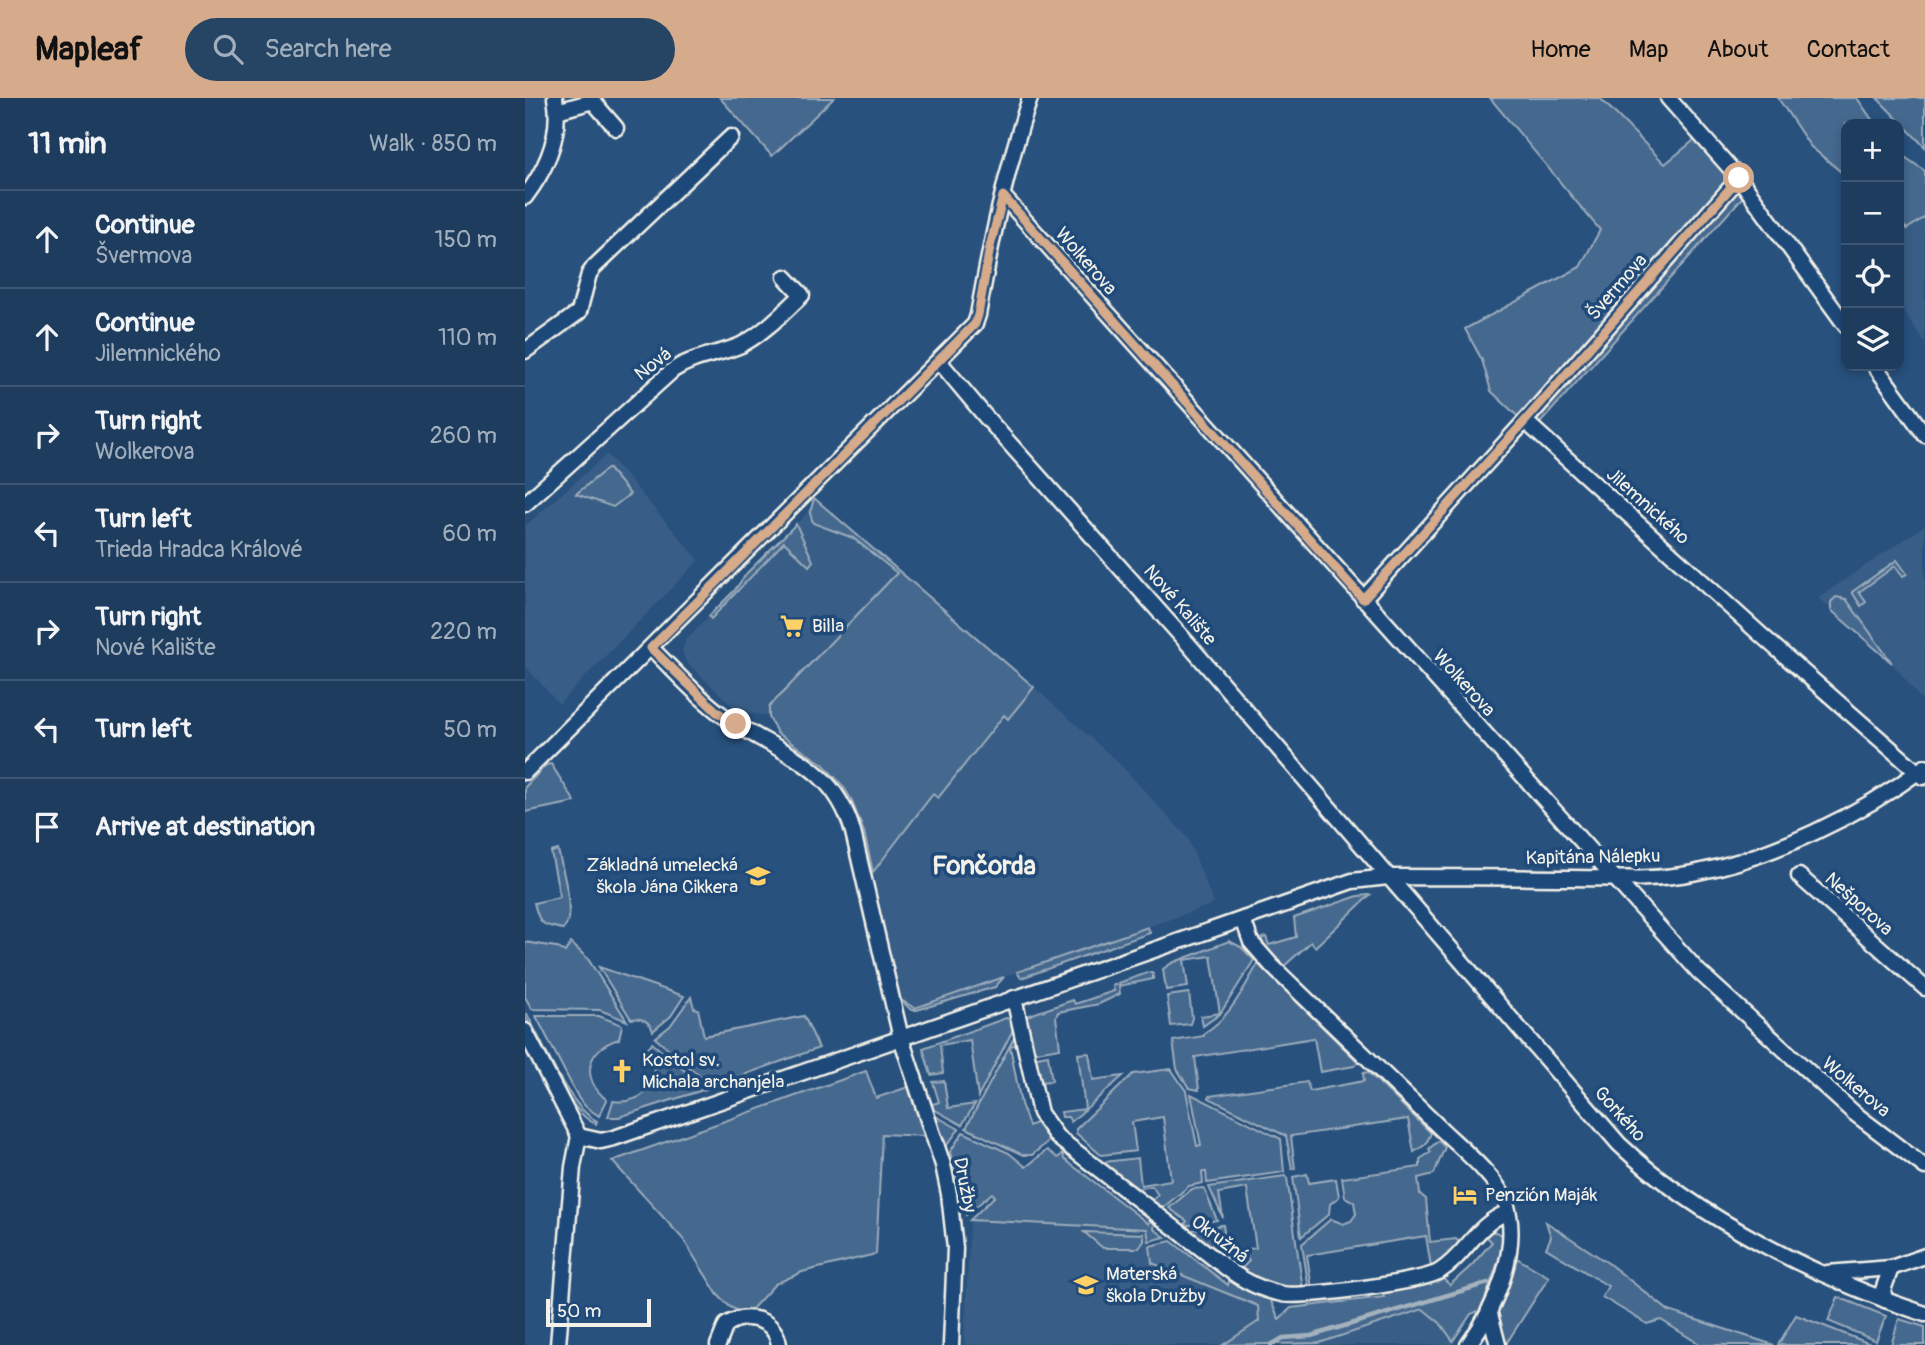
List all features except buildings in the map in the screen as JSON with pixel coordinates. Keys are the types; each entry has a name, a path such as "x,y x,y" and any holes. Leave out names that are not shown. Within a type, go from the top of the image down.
{"street":[{"path":"525,772 975,324 990,247 1029,98"},
{"path":"1668,98 1739,178 1841,319"},
{"path":"525,197 546,165 554,141 556,105 592,100 617,128"},
{"path":"525,351 579,312 589,275 594,267 731,137"},
{"name":"Švermova","path":"1525,421 1739,178"},
{"name":"Wolkerova","path":"1003,196 1698,971 1854,1113 1925,1167"},
{"name":"Nová","path":"525,504 673,370 696,358 739,345 768,326 802,295 785,277"},
{"name":"Nové Kalište","path":"939,361 1388,877"},
{"path":"1879,371 1925,435"},
{"path":"1363,599 1525,421"},
{"name":"Jilemnického","path":"1525,421 1875,734 1923,773"},
{"name":"Družby","path":"651,648 719,713 800,760 821,776 845,807 901,1038 943,1165 949,1194 955,1248 951,1345"},
{"name":"Kapitána Nálepku","path":"1243,919 1352,881 1388,877 1614,878 1691,874 1774,849 1832,822 1923,773"},
{"name":"Nešporova","path":"1799,876 1925,988"},
{"name":"Gorkého","path":"1388,877 1610,1134 1638,1161 1681,1195 1724,1222 1823,1273 1925,1314"},
{"path":"579,1136 601,1140 614,1138 1243,919 1251,942 1272,966 1500,1190 1508,1212 1509,1249 1489,1310 1468,1345"},
{"name":"Okružná","path":"1014,999 1040,1113 1050,1129 1242,1280 1260,1288 1284,1295 1307,1296 1423,1278 1436,1274 1453,1261 1479,1230 1508,1212"},
{"path":"525,1031 579,1136 573,1167 558,1345"},
{"path":"1823,1273 1891,1268 1925,1256"},
{"path":"1885,1300 1883,1290 1891,1268"},
{"path":"1489,1310 1498,1345"},
{"path":"718,1345 726,1325 739,1319 766,1322 776,1332 779,1345"}],"shaded area":[{"path":"720,98 834,98 772,156"},
{"path":"1490,98 1600,98 1665,164 1704,132 1750,189 1533,431 1491,391 1482,360 1465,329 1580,267 1600,230"},
{"path":"1778,98 1857,98 1872,119 1841,119 1841,172 1810,146"},
{"path":"1877,98 1925,98 1925,147 1904,126 1904,119 1898,119"},
{"path":"1904,156 1925,171 1925,217 1907,229 1904,226"},
{"path":"1925,217 1925,343 1904,312 1904,231"},
{"path":"607,454 699,560 559,704 525,666 525,526"},
{"path":"608,468 630,494 613,507 576,494"},
{"path":"814,498 1034,687 1008,719 1004,715 938,798 933,794 873,872 864,832 843,786 823,764 777,733 769,717 769,707 897,573 853,538 813,523 810,513"},
{"path":"818,502 899,571 770,707 769,717 737,710 686,662 682,652 685,641 734,591 747,573"},
{"path":"796,524 813,561 809,566 784,542 711,619 709,616 734,591 747,573"},
{"path":"1925,525 1925,704 1892,663 1818,598"},
{"path":"1897,560 1907,574 1903,576 1895,566 1859,592 1866,602 1861,606 1852,592"},
{"path":"1836,597 1846,599 1892,663 1831,610 1831,602"},
{"path":"1034,687 1118,762 1188,838 1214,904 914,1008 901,1000 873,872 933,794 939,798 991,730 1004,715 1008,718"},
{"path":"551,764 575,802 525,812 525,787 546,765"},
{"path":"558,850 569,903 567,923 563,929 542,922 534,903 560,897 551,852"},
{"path":"1370,895 1315,947 1311,942 1283,967 1262,946 1262,938 1266,937 1269,945 1296,937 1294,918 1358,896"},
{"path":"1148,927 1150,933 1021,978 1017,972"},
{"path":"1229,941 1241,947 1254,960 1220,1014 1203,1026 1201,1016 1220,1013 1211,956 1184,960 1188,987 1166,990 1163,969 1172,963"},
{"path":"525,942 556,947 565,952 571,943 588,959 627,1021 600,1010 532,1009 525,997"},
{"path":"1258,964 1358,1062 1354,1066 1320,1072 1314,1038 1195,1057 1199,1090 1189,1088 1177,1069 1173,1041 1204,1036 1204,1033 1229,1011"},
{"path":"599,967 684,996 671,1016 653,1031 645,1021 631,1019"},
{"path":"1150,972 1153,979 1119,986 1120,994 1099,1004 1058,1012 1056,1017 1060,1048 1030,1053 1024,1017 1073,1000 1075,1004 1114,991 1113,985"},
{"path":"1004,977 995,987 917,1010 911,1010 901,1000 915,1008"},
{"path":"1189,993 1192,1018 1190,1024 1171,1026 1167,996"},
{"path":"691,997 694,1008 698,1009 704,1036 804,1016 819,1048 712,1086 655,1038 670,1026"},
{"path":"527,1014 566,1088 586,1113 597,1121 596,1124 585,1117 565,1092 546,1060 525,1016"},
{"path":"536,1016 599,1016 622,1025 619,1039 599,1050 590,1065 593,1083 607,1100 599,1116 579,1099"},
{"path":"1006,1018 1013,1021 1014,1028 978,1097 970,1040 940,1045 943,1073 931,1075 923,1048"},
{"path":"1017,1032 1020,1044 1010,1046 1021,1104 1029,1126 1038,1122 1051,1139 1032,1155 1023,1155 966,1128"},
{"path":"652,1043 706,1089 619,1117 608,1117 613,1101 635,1099 649,1087 654,1070 646,1050"},
{"path":"1089,1053 1093,1080 1123,1076 1071,1122 1068,1117 1062,1117 1061,1112 1085,1109 1078,1054"},
{"path":"1048,1055 1052,1081 1038,1082 1032,1058"},
{"path":"1171,1069 1186,1091 1197,1146 1201,1145 1191,1094 1281,1139 1284,1172 1207,1183 1206,1172 1202,1172 1203,1183 1189,1186 1158,1212 1148,1204 1158,1195 1152,1186 1130,1190 1101,1167 1104,1162 1138,1158 1141,1185 1171,1180 1163,1117 1132,1122 1136,1151 1101,1155 1076,1133 1076,1129 1133,1074"},
{"path":"866,1071 876,1098 908,1087 924,1136 882,1134 876,1254 802,1272 775,1284 751,1310 740,1312 730,1307 718,1295 683,1239 612,1161"},
{"path":"1368,1072 1431,1133 1426,1144 1414,1152 1408,1119 1291,1136 1295,1169 1292,1169 1286,1136 1209,1098 1307,1082 1310,1091 1364,1081 1363,1073"},
{"path":"944,1081 948,1108 975,1104 962,1125 929,1105 939,1102 933,1082"},
{"path":"932,1114 959,1129 947,1145"},
{"path":"963,1132 1009,1153 1026,1167 1047,1150 1058,1158 1063,1153 1064,1159 1149,1224 1151,1216 1155,1220 1154,1229 1165,1237 1149,1241 1147,1229 970,1220 995,1196 992,1193 966,1215 950,1152"},
{"path":"1438,1141 1445,1147 1434,1174 1418,1178 1420,1194 1426,1199 1430,1242 1456,1239 1460,1243 1446,1262 1431,1267 1426,1236 1307,1255 1312,1289 1309,1290 1302,1244 1331,1219 1343,1224 1351,1221 1356,1214 1354,1202 1345,1197 1342,1178 1420,1167 1420,1159 1431,1152 1429,1149"},
{"path":"1307,1174 1309,1183 1336,1179 1339,1197 1330,1204 1329,1214 1301,1237 1293,1177"},
{"path":"1285,1176 1303,1290 1270,1284 1239,1271 1249,1261 1243,1252 1221,1256 1186,1231 1223,1225 1227,1252 1256,1248 1247,1188 1219,1193 1223,1218 1209,1187"},
{"path":"1204,1188 1217,1220 1184,1226 1187,1221 1169,1208 1192,1189"},
{"name":"Materská škola Družby","path":"970,1220 1147,1229 1153,1263 1258,1306 1259,1321 1223,1345 964,1345"},
{"path":"1546,1222 1608,1263 1669,1311 1774,1345 1701,1345 1661,1320 1647,1324 1602,1297 1608,1286 1546,1248 1551,1237"},
{"path":"1084,1232 1144,1234 1144,1241 1139,1248 1103,1248"},
{"path":"1484,1234 1499,1234 1505,1242 1481,1310 1471,1314 1453,1341 1440,1323 1423,1309 1319,1343 1223,1345 1259,1321 1258,1306 1152,1263 1150,1246 1171,1241 1228,1285 1230,1277 1269,1297 1279,1319 1291,1308 1384,1297 1380,1290 1441,1277 1450,1285 1492,1242"},
{"path":"1513,1256 1549,1277 1506,1344 1498,1329 1497,1313"},
{"path":"1838,1297 1886,1316 1876,1341 1828,1321"},
{"path":"1423,1309 1440,1323 1455,1345 1288,1345 1293,1342 1319,1343"},
{"path":"1796,1315 1873,1345 1778,1345"},
{"path":"1899,1319 1925,1327 1925,1345 1891,1345"}],"waterway":[{"path":"1271,1345 1283,1338 1311,1336 1488,1283"}],"place":[{"name":"Billa","path":"792,626"},
{"name":"Základná umelecká škola Jána Cikkera","path":"758,876"},
{"name":"Kostol sv. Michala archanjela","path":"622,1071"},
{"name":"Penzión Maják","path":"1465,1195"},
{"name":"Materská škola Družby","path":"1086,1285"}],"district":[{"name":"Fončorda","path":"984,866"}],"route":[{"path":"736,724 717,712 651,648 975,324 1003,196 1363,599 1525,421 1739,178"}]}
